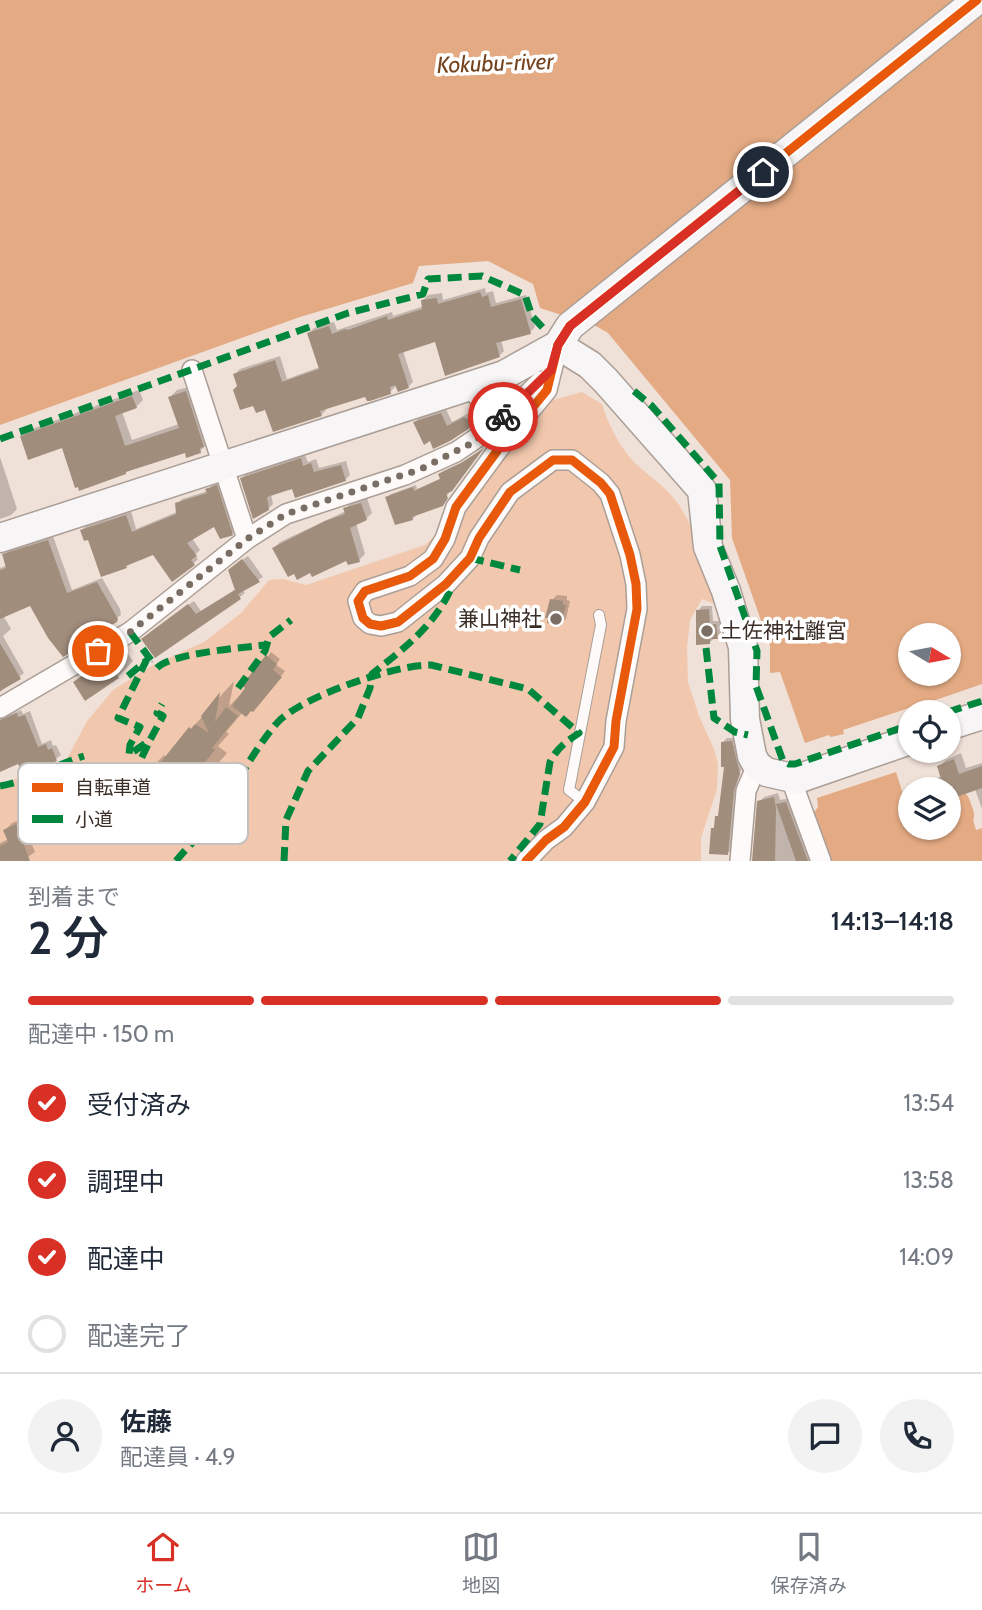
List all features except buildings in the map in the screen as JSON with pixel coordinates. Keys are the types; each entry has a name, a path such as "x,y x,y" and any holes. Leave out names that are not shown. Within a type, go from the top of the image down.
{"street":[{"path":"0,708 130,632 247,539 286,514 421,469 456,452 488,430 560,347 978,0"},
{"path":"0,538 472,386 504,375 560,347"},
{"path":"560,347 590,365 606,381 702,490 708,547 726,591 743,647 745,719 752,756 757,765 766,772 797,779 898,744"},
{"path":"526,861 546,840 564,827 585,802 614,747 616,721 637,609 636,584 630,555 610,494 601,483 572,460 553,460 510,492 470,558 446,584 398,622 381,626 370,624 363,618 358,601 365,591 410,576 433,559 445,539 456,507 500,447 547,390 560,347"},
{"path":"192,370 247,539"},
{"path":"472,386 488,414 488,430"},
{"path":"961,722 982,715"},
{"path":"740,861 746,791 757,765"},
{"path":"795,790 821,861"}],"lane":[{"path":"585,802 569,790 601,625 598,615"}],"path":[{"path":"151,660 157,668"}],"shaded area":[{"path":"582,392 602,404 611,428 625,451 670,493 679,505 699,542 724,608 702,599 690,620 687,648 688,682 718,764 717,789 701,838 701,861 0,861 0,786 18,777 18,844 248,844 248,763 65,763 87,721 113,690 151,666 204,642 241,613 269,580 283,579 306,585 425,545 467,504 553,400"}],"water":[{"name":"Kokubu-river","path":"0,0 982,0 982,684 936,700 898,700 898,712 843,730 844,734 831,737 829,735 805,743 780,672 770,673 770,646 732,538 730,480 608,333 596,326 540,308 533,284 488,261 419,266 413,283 300,317 0,425"},
{"path":"896,772 898,840 961,840 961,820 972,816 976,830 982,828 982,861 825,861 813,814 818,807 817,798"}],"marked path":[{"path":"0,439 348,313 423,294 428,279 482,276 525,295 532,316 545,330"},
{"path":"634,391 652,406 719,483 720,546 757,651 756,686 783,761 795,764 898,729"},
{"path":"470,558 520,570"},
{"path":"284,861 286,820 308,771 358,718 370,688 372,674 416,637 435,616 450,591 446,584"},
{"path":"238,688 265,651 269,637 291,620"},
{"path":"130,632 151,660"},
{"path":"157,668 177,658 191,655 265,645"},
{"path":"706,648 714,718 735,732 748,735"},
{"path":"128,676 146,661 118,718 140,727 130,745 129,755 150,740 163,716 157,713 162,704"},
{"path":"248,765 277,723 289,713 327,693 373,676 431,665 528,689 579,733 566,742 550,762 540,824 510,861"},
{"path":"961,708 982,701"},
{"path":"139,763 150,740"},
{"path":"66,763 84,756"},
{"path":"0,786 18,781"},
{"path":"176,861 192,844"}],"cycle path":[{"path":"526,861 546,840 564,827 585,802 614,747 616,721 637,609 636,584 630,555 610,494 601,483 572,460 553,460 510,492 479,538 470,558 446,584 398,622 381,626 370,624 363,618 358,601 365,591 410,576 433,559 445,539 456,507 500,447 547,390 558,345 570,326 977,0"}],"way so far":[{"path":"98,651 130,632 247,539 286,514 421,469 474,442 503,417"}],"place":[{"name":"兼山神社","path":"556,619"},
{"name":"土佐神社離宮","path":"707,631"}],"route":[{"path":"503,417 551,370 558,345 570,326 763,172"}]}
